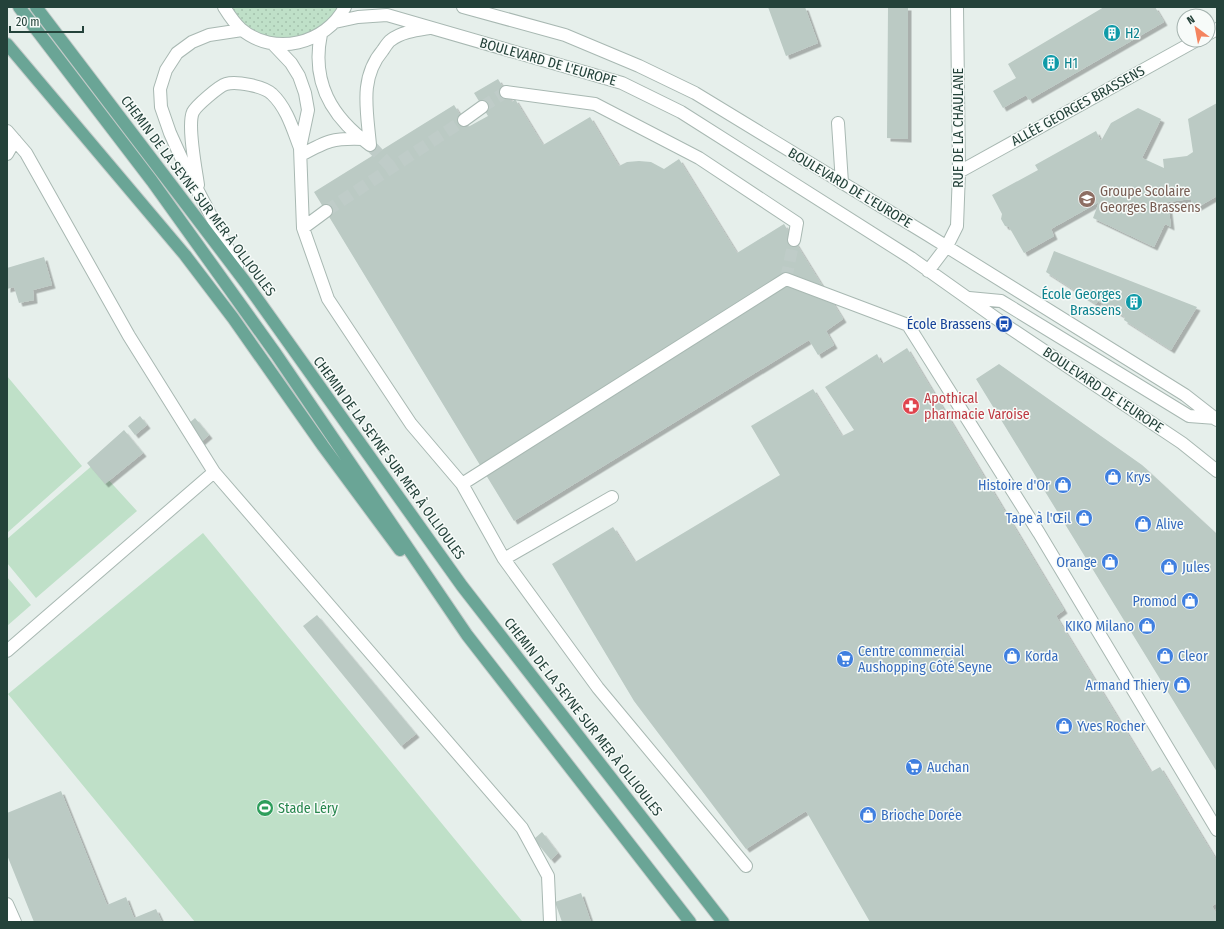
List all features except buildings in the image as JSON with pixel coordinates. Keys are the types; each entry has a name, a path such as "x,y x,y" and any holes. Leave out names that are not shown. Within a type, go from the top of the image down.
{"main road":[{"name":"CHEMIN DE LA SEYNE SUR MER À OLLIOULES","path":"19,7 36,27 152,181 271,347 467,635 690,922"},
{"name":"CHEMIN DE LA SEYNE SUR MER À OLLIOULES","path":"36,7 47,19 246,283 462,586 723,922"},
{"path":"7,44 185,255 233,318 323,446 433,595 467,635"}],"street":[{"path":"224,7 233,21 242,30 258,39 273,44 290,44 306,41 321,34 335,22 345,7"},
{"name":"BOULEVARD DE L'EUROPE","path":"463,7 565,35 639,66 695,93 947,246 1185,395 1216,419"},
{"name":"RUE DE LA CHAULANE","path":"928,271 947,246 956,226 959,172 958,7"},
{"name":"BOULEVARD DE L'EUROPE","path":"335,22 358,17 387,15 434,27 622,84 662,103 688,117 911,258 1004,324 1182,443 1217,470"},
{"path":"366,142 366,95 368,77 376,58 391,40 412,31 434,27"},
{"path":"242,30 209,35 192,42 177,53 166,70 160,89 161,107 170,132 246,283"},
{"path":"321,34 317,52 318,69 323,90 331,106 366,142"},
{"path":"273,44 292,63 299,76 305,93 308,110 300,152 303,228 328,299 411,424 462,484 504,558 598,688 746,866"},
{"name":"ALLÉE GEORGES BRASSENS","path":"959,172 1183,48"},
{"path":"200,194 191,137 193,112 209,96 225,84 249,84 272,93 286,114 300,152"},
{"path":"506,92 595,104 699,158 797,223 794,240"},
{"path":"464,120 482,107"},
{"path":"838,123 842,183"},
{"path":"7,154 11,135"},
{"path":"11,135 26,153 129,336 214,472 522,828 548,876 550,922"},
{"path":"300,152 326,141 339,138 366,142"},
{"path":"303,228 326,212"},
{"path":"462,484 786,279 908,325 1039,533 1217,830"},
{"name":"BOULEVARD DE L'EUROPE","path":"968,298 1001,301 1189,416 1216,419"},
{"path":"7,651 214,472"},
{"path":"504,558 573,521 612,497"},
{"path":"7,904 14,922"}],"green space":[{"path":"224,7 345,7 306,41 258,39"},
{"path":"7,376 82,466 7,533"},
{"path":"94,464 137,511 36,598 7,563 7,539"},
{"name":"Stade Léry","path":"203,533 522,922 195,922 8,694"},
{"path":"7,577 31,605 7,626"}],"tunnel":[{"path":"482,107 506,92"},
{"path":"326,211 464,120"},
{"path":"370,145 392,168"},
{"path":"786,279 794,240"}],"place":[{"name":"H2","path":"1112,33"},
{"name":"H1","path":"1051,63"},
{"name":"Groupe Scolaire Georges Brassens","path":"1087,199"},
{"name":"École Georges Brassens","path":"1134,302"},
{"name":"École Brassens","path":"1004,324"},
{"name":"Apothical pharmacie Varoise","path":"911,406"},
{"name":"Krys","path":"1113,477"},
{"name":"Histoire d'Or","path":"1063,485"},
{"name":"Tape à l'Œil","path":"1084,518"},
{"name":"Alive","path":"1143,524"},
{"name":"Orange","path":"1110,562"},
{"name":"Jules","path":"1169,567"},
{"name":"Promod","path":"1190,601"},
{"name":"KIKO Milano","path":"1147,626"},
{"name":"Korda","path":"1012,656"},
{"name":"Cleor","path":"1165,656"},
{"name":"Centre commercial Aushopping Côté Seyne","path":"845,659"},
{"name":"Armand Thiery","path":"1182,685"},
{"name":"Yves Rocher","path":"1064,726"},
{"name":"Auchan","path":"914,767"},
{"name":"Stade Léry","path":"265,808"},
{"name":"Brioche Dorée","path":"868,815"}]}
